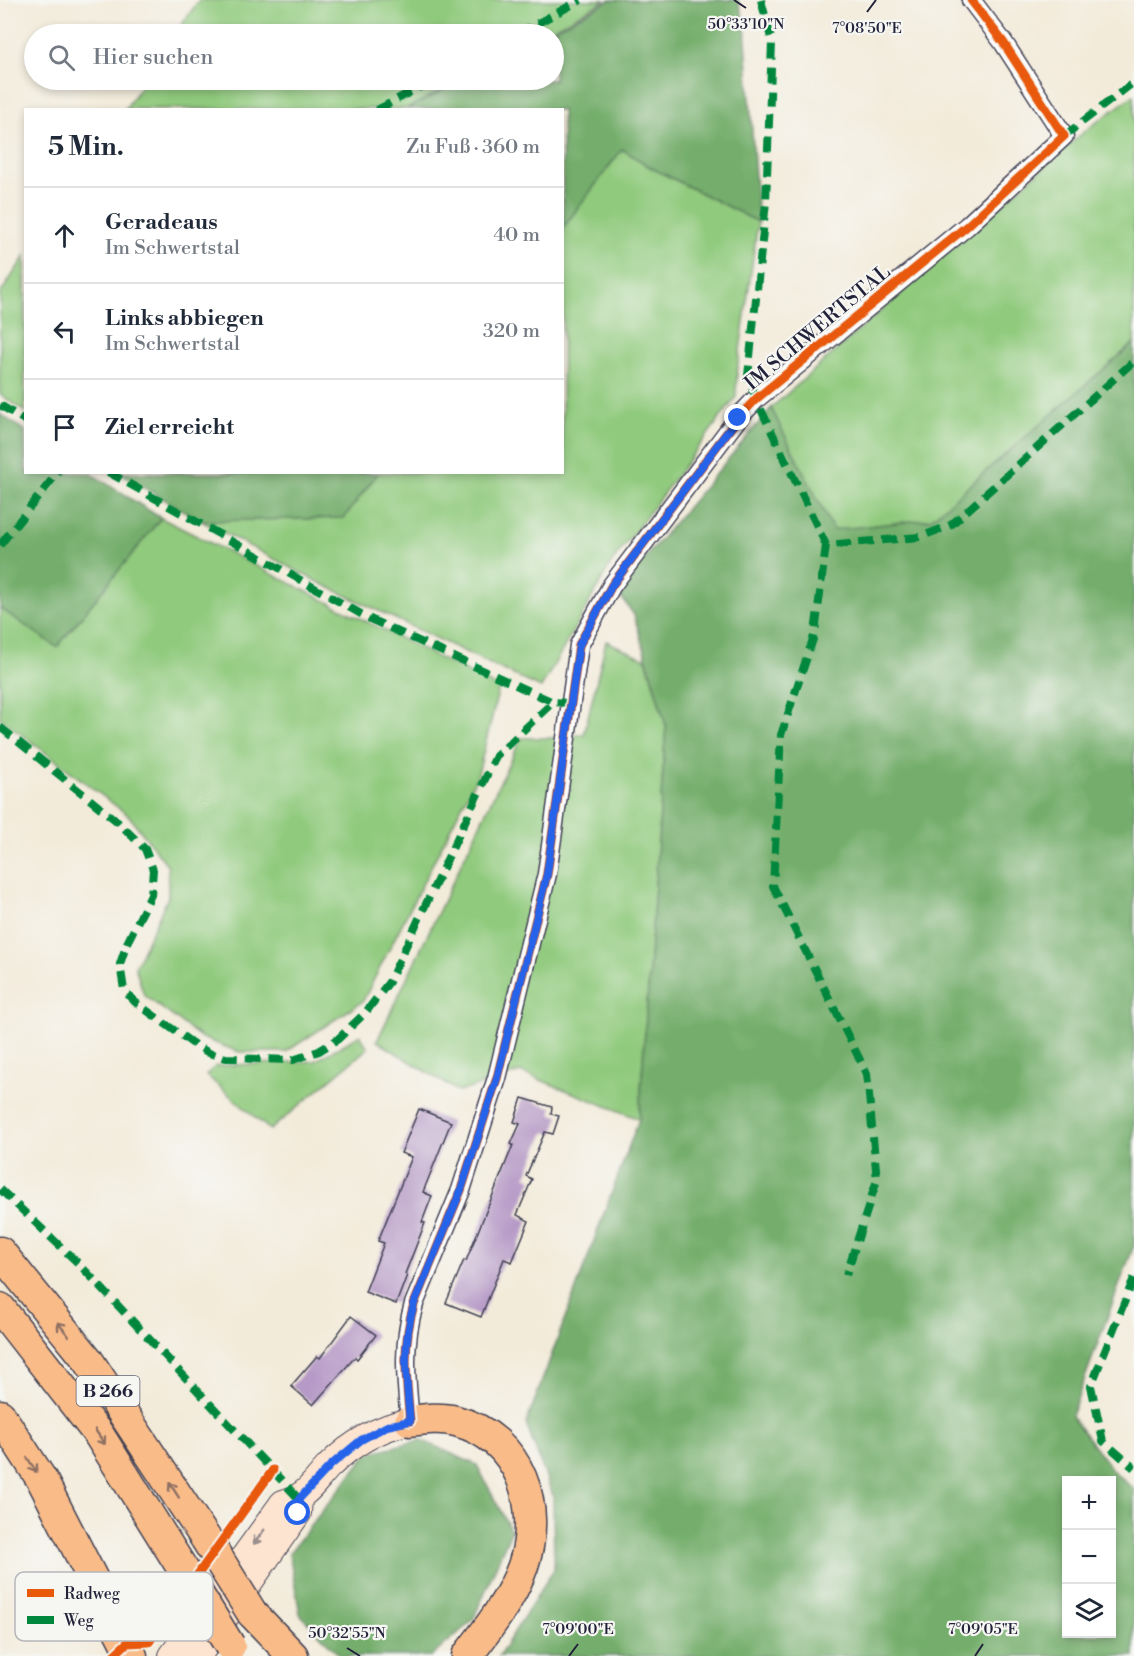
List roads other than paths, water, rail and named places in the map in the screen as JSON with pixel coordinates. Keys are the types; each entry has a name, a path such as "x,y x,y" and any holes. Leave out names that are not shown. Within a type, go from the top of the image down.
{"highway":[{"name":"B 266","path":"0,1252 88,1360 252,1612 274,1656"},
{"name":"B 266","path":"0,1308 99,1435 185,1572"},
{"path":"0,1416 42,1480 89,1572"},
{"path":"410,1421 434,1419 455,1421 477,1429 511,1458 524,1481 530,1502 532,1522 530,1543 523,1568 498,1612 467,1656"},
{"name":"B 266","path":"252,1612 293,1656"},
{"name":"B 266","path":"213,1619 232,1651"},
{"path":"124,1641 132,1656"}],"main road":[{"path":"213,1599 283,1503 299,1499 331,1465 361,1440 387,1426 410,1421"},
{"path":"213,1635 298,1513 299,1499"},
{"path":"172,1656 183,1641"},
{"path":"198,1656 208,1641"}],"street":[{"name":"IM SCHWERTSTAL","path":"410,1421 405,1342 409,1322 414,1304 461,1190 497,1078 547,874 579,645 612,585 738,418 756,399 967,226 1064,136 1003,42 972,0"}]}
